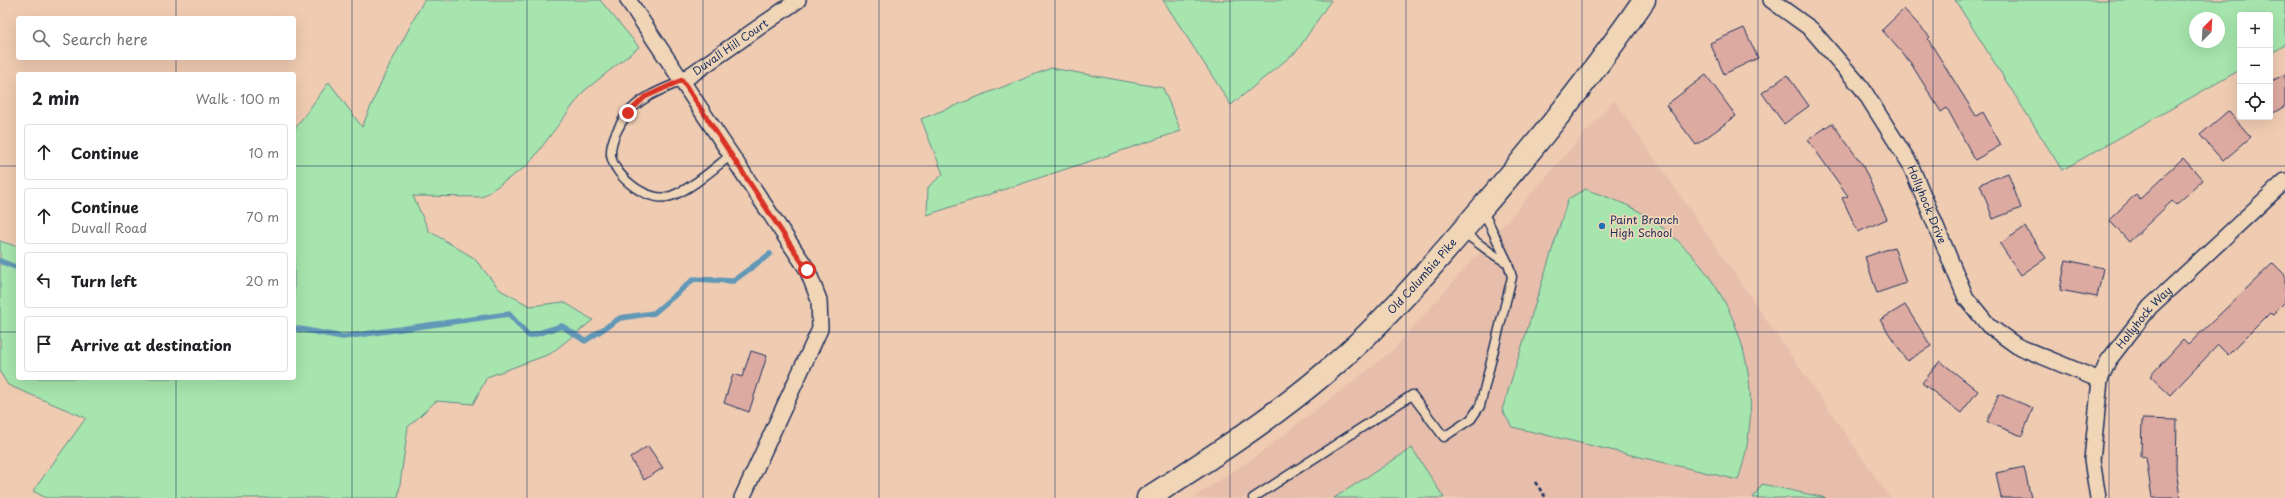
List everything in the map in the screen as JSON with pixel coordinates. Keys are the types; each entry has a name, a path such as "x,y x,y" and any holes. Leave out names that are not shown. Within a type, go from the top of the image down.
{"main road":[{"name":"Old Columbia Pike","path":"1148,498 1236,442 1325,373 1403,300 1524,160 1611,48 1644,0"}],"street":[{"path":"628,0 786,237 807,270 819,300 820,329 742,498"},
{"name":"Duvall Hill Court","path":"682,80 798,0"},
{"name":"Hollyhock Drive","path":"1771,0 1811,29 1862,88 1910,164 1966,298 1989,326 2017,346 2100,380"},
{"name":"Hollyhock Way","path":"2098,498 2092,460 2100,380 2108,361 2150,307 2285,181"}],"lane":[{"path":"682,80 645,97 637,103 623,120 616,134 611,155 620,171 637,190 660,198 670,196 695,182 731,155"},
{"path":"1253,498 1412,395 1444,437 1470,419 1480,406 1512,277 1508,263 1482,208"},
{"path":"1462,232 1480,242 1492,255 1508,263"}],"path":[{"path":"1535,482 1546,498"}],"shaded area":[{"name":"Paint Branch High School","path":"1614,100 1890,498 1193,498 1258,455 1392,351"}],"green space":[{"path":"424,0 600,0 639,47 584,91 528,165 482,197 413,196 429,231 474,258 500,290 530,306 564,302 593,320 550,354 487,377 473,404 436,401 408,427 398,498 46,498 33,491 86,418 8,385 0,372 0,241 16,246 16,380 296,380 296,127 329,82 362,127 383,78"},
{"path":"1163,0 1331,0 1297,51 1231,105"},
{"path":"1955,0 2285,0 2285,45 2273,52 2273,12 2237,12 2237,72 2062,170"},
{"path":"1051,68 1163,88 1181,131 927,215 928,187 943,174 921,119"},
{"path":"1585,189 1618,201 1648,217 1678,241 1704,269 1724,300 1738,334 1747,369 1751,405 1747,443 1738,480 1512,427 1502,410 1568,199"},
{"path":"1412,448 1444,498 1334,498"},
{"path":"1762,484 1826,498 1753,498"}],"building":[{"path":"1904,9 1930,37 1928,39 1976,116 1983,112 2001,145 1975,160 1947,108 1941,112 1910,62 1882,30"},
{"path":"1744,28 1758,58 1724,74 1710,43"},
{"path":"2285,74 2285,106 2273,113 2273,84 2273,80"},
{"path":"1706,75 1736,116 1696,145 1666,105"},
{"path":"1787,75 1809,106 1784,124 1762,93"},
{"path":"2228,111 2251,137 2223,161 2200,135"},
{"path":"1832,123 1862,164 1887,219 1858,232 1842,198 1848,196 1808,140"},
{"path":"2183,158 2203,180 2176,205 2172,201 2129,242 2109,220 2136,194 2140,199"},
{"path":"2008,173 2021,208 1993,219 1980,184"},
{"path":"2025,227 2046,258 2021,275 2000,244"},
{"path":"1894,247 1906,283 1877,293 1865,257"},
{"path":"2066,260 2103,268 2097,297 2060,290"},
{"path":"2273,263 2285,275 2285,302 2272,315 2270,313 2228,355 2218,345 2170,395 2150,376 2183,340 2188,345"},
{"path":"1905,305 1931,346 1907,361 1880,320"},
{"path":"751,351 767,356 749,412 724,403 733,374 742,377"},
{"path":"1940,361 1978,391 1961,413 1922,383"},
{"path":"1999,394 2033,408 2022,436 1987,422"},
{"path":"2142,419 2177,420 2176,469 2180,498 2152,498 2146,457 2141,456"},
{"path":"648,446 663,468 644,480 630,458"},
{"path":"2024,467 2031,498 2001,498 1996,473"}],"waterway":[{"path":"296,328 343,337 509,314 529,336 562,326 585,341 620,318 654,313 694,279 733,281 770,254"},
{"path":"0,261 16,267"}],"place":[{"name":"Paint Branch High School","path":"1602,226"}],"route":[{"path":"628,113 645,97 682,80 807,270"}]}
